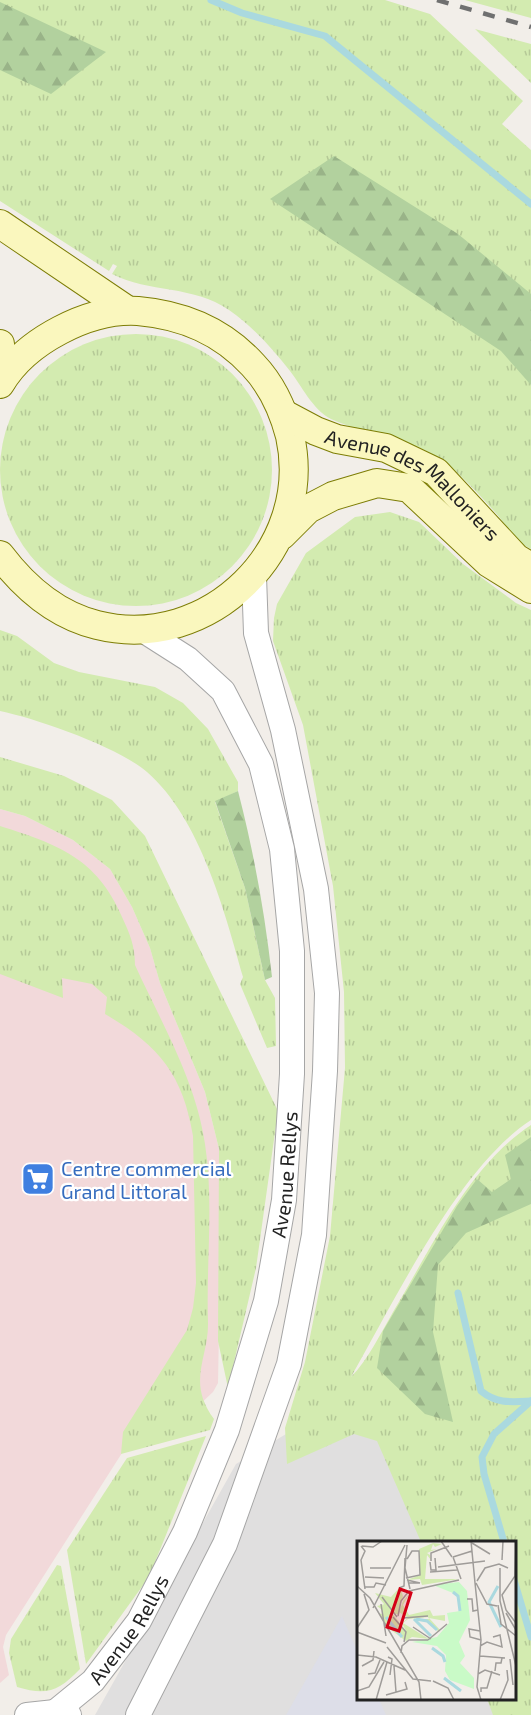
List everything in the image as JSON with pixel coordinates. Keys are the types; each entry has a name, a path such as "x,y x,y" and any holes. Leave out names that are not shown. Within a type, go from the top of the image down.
{"main road":[{"path":"0,224 128,310"},
{"path":"0,555 11,583 56,609 97,625 141,629 183,622 222,604 254,576 279,538 292,498 294,455 284,414 266,378 239,349 205,327 167,313 128,310 79,320 36,344 1,382"},
{"path":"0,344 1,382"},
{"name":"Avenue des Malloniers","path":"284,414 316,431 337,438 386,448 436,472 516,558 531,567"},
{"name":"Avenue des Malloniers","path":"279,538 308,509 333,496 376,483 409,488 489,563 531,589"}],"street":[{"name":"Avenue Rellys","path":"138,1715 225,1544 289,1364 314,1235 325,1071 327,993 316,889 283,730 256,633 254,576"},
{"name":"Avenue Rellys","path":"63,1713 93,1681 139,1621 185,1532 226,1430 266,1301 284,1200 292,1074 292,951 282,849 261,764 224,691 188,659 141,629"},
{"path":"27,1715 63,1713"}],"shaded area":[{"path":"0,809 25,816 73,840 110,869 132,907 150,948 160,983 205,1092 219,1149 220,1276 218,1383 213,1392 198,1406 129,1442 6,1635 3,1647 9,1675 0,1683"},
{"path":"531,1287 531,1715 95,1715 236,1464"},
{"path":"342,1616 357,1651 357,1700 379,1700 386,1715 286,1715"}],"green space":[{"path":"0,0 385,0 430,14 523,101 502,124 531,150 531,549 515,537 467,483 438,458 413,445 358,429 324,415 269,346 229,310 201,296 141,284 112,274 117,266 113,264 109,271 0,201"},
{"path":"465,0 531,0 531,18"},
{"path":"0,2 106,52 51,94 0,70"},
{"path":"475,29 531,44 531,83"},
{"path":"334,156 458,234 531,294 531,385 501,351 270,199"},
{"path":"136,334 163,337 188,344 212,357 232,374 249,394 262,418 269,443 272,470 269,497 262,522 249,546 232,566 212,583 188,596 163,603 136,606 109,603 84,596 60,583 40,566 23,546 10,522 3,497 0,470 3,443 10,418 23,394 40,374 60,357 84,344 109,337"},
{"path":"390,512 419,522 463,564 516,603 531,610 531,1120 504,1142 478,1170 454,1202 408,1275 351,1377 374,1346 437,1236 470,1186 509,1142 531,1125 531,1715 493,1715 487,1700 516,1700 516,1541 421,1541 377,1441 354,1434 287,1464 285,1428 305,1362 330,1236 345,1068 344,992 333,886 303,725 273,641 274,618 277,604 306,553 355,517"},
{"path":"0,630 17,636 54,663 79,672 155,687 183,703 208,729 238,782 238,791 215,802 245,888 265,980 275,998 276,1046 267,1048 240,984 243,977 219,896 196,840 182,814 166,791 147,772 117,753 77,735 35,720 0,711"},
{"path":"0,757 64,776 112,800 145,836 278,1111 256,1268 228,1388 218,1341 219,1149 205,1092 160,983 150,948 132,907 110,869 73,840 25,816 0,809"},
{"path":"238,791 254,860 266,930 272,977 265,980 245,888 215,801"},
{"path":"0,826 40,840 73,856 100,880 112,897 130,935 135,965 186,1075 194,1097 205,1144 209,1188 208,1322 200,1381 201,1393 214,1419 210,1430 121,1454 123,1432 187,1330 193,1308 196,1283 193,1136 189,1114 175,1078 165,1063 140,1037 105,1014 107,997 92,984 62,978 63,998 0,974"},
{"path":"531,1137 531,1204 466,1233 438,1265 433,1332 453,1422 425,1414 377,1368 383,1331 457,1206 477,1179 492,1192 511,1179 505,1155"},
{"path":"206,1436 149,1577 86,1664 67,1550 127,1458"},
{"path":"57,1565 61,1566 80,1669 66,1682 52,1690 27,1690 17,1687 9,1653 11,1639"}],"waterway":[{"path":"211,0 242,13 325,36 531,204"},
{"path":"458,1293 481,1391 499,1400 531,1401"},
{"path":"504,1541 484,1474 482,1457 494,1434 531,1401"},
{"path":"516,1587 531,1637"}],"railway":[{"path":"437,0 531,27"}],"place":[{"name":"Centre commercial Grand Littoral","path":"38,1179"}]}
